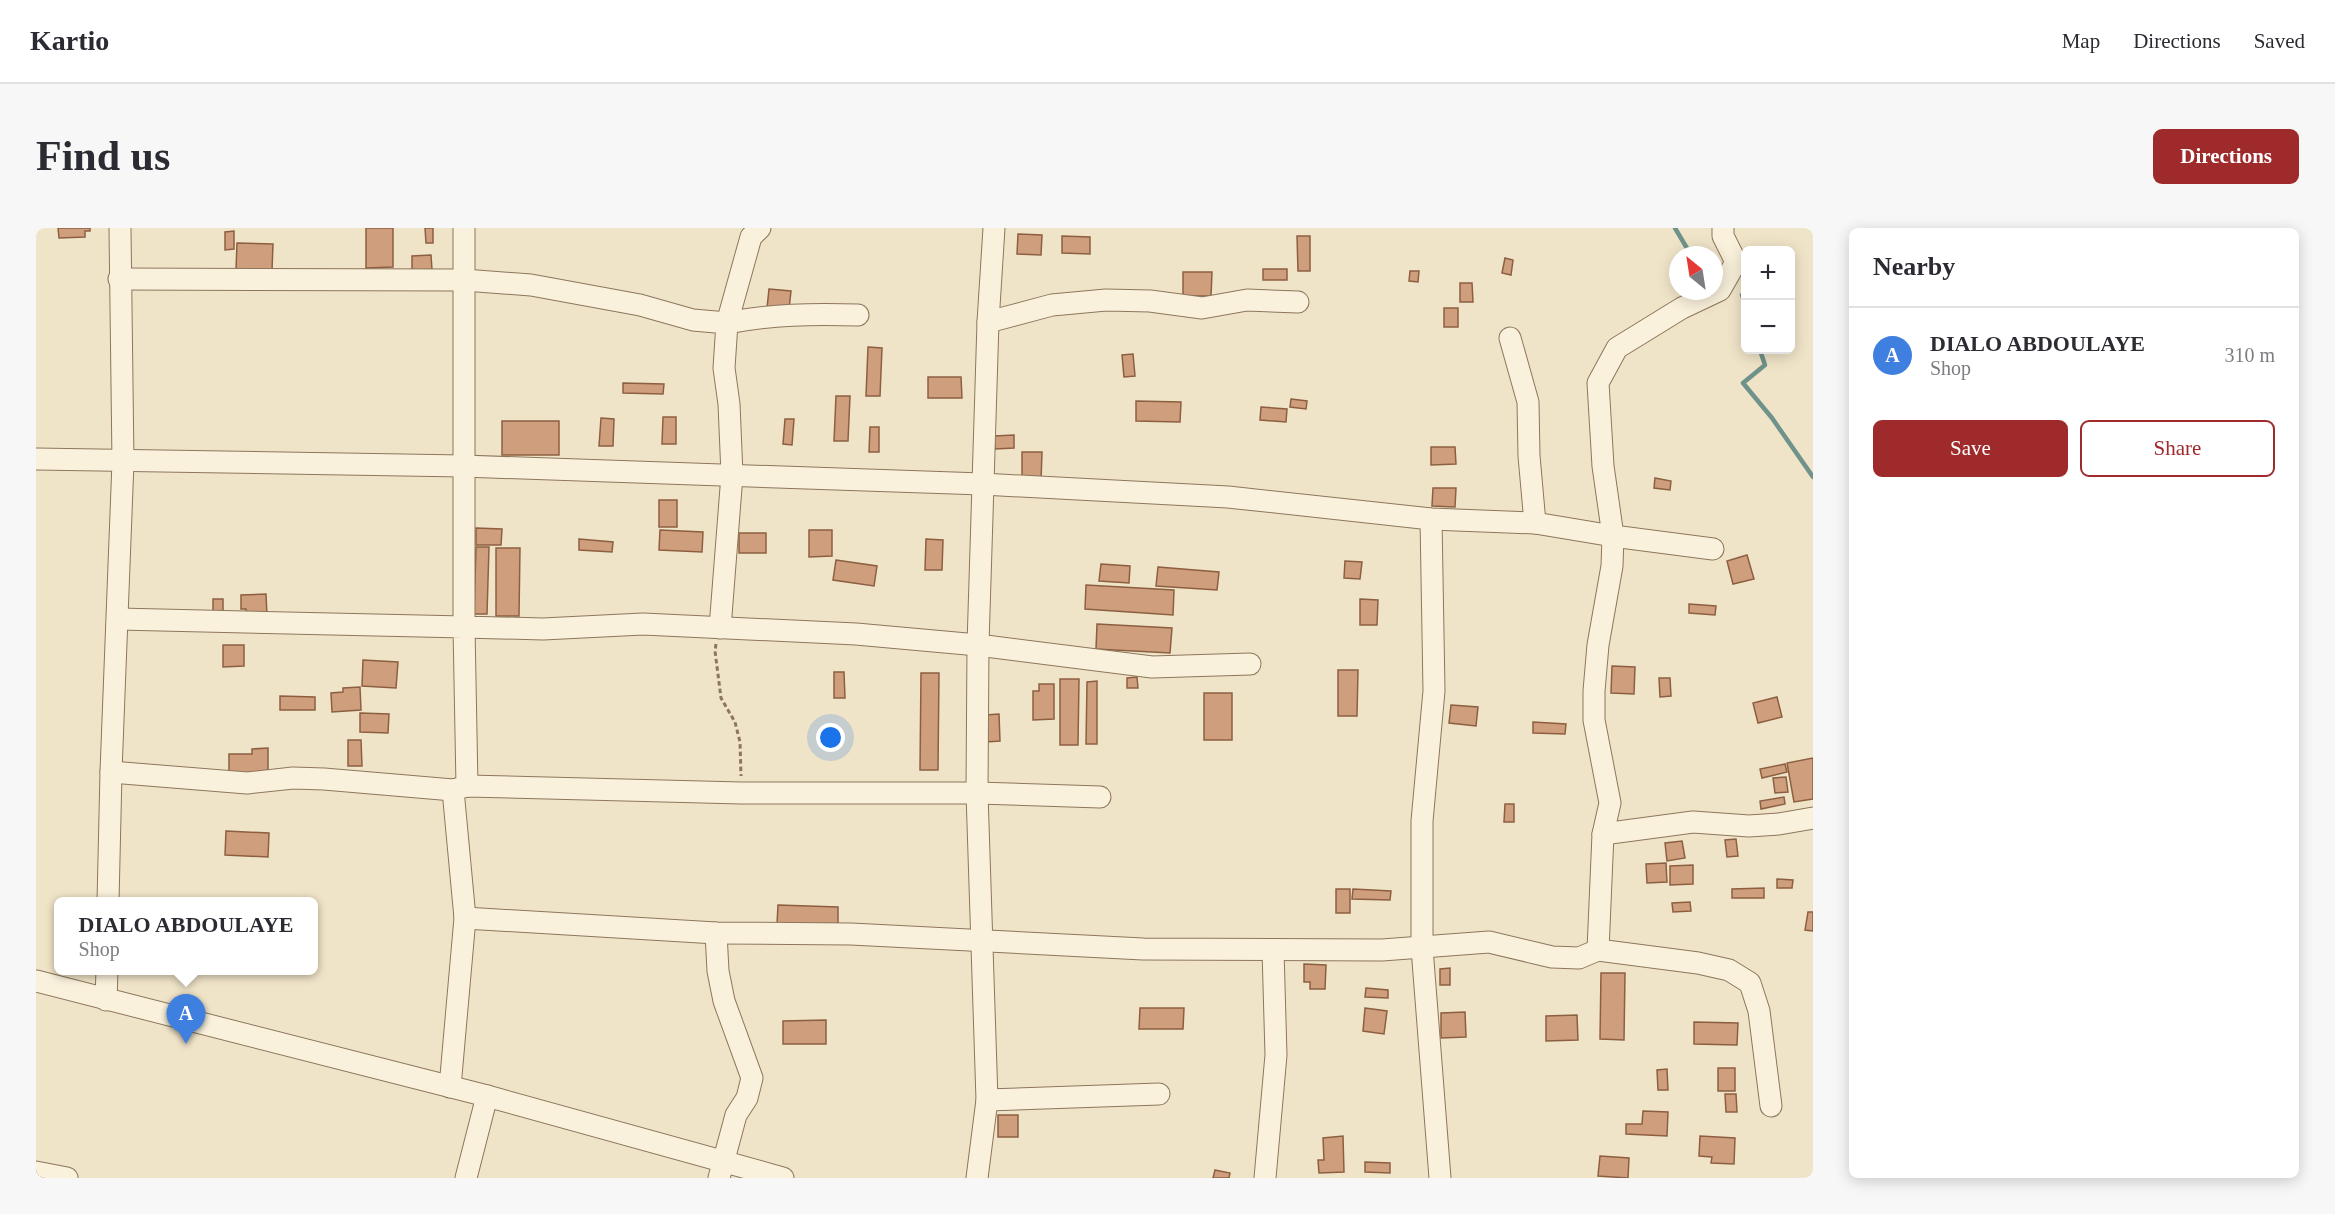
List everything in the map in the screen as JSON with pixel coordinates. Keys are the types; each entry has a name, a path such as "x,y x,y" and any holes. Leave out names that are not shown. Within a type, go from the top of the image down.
{"street":[{"path":"108,897 123,462 120,228"},
{"path":"450,1087 465,918 460,788 464,627 464,228"},
{"path":"720,628 732,475 729,404 724,368 727,323 751,237 760,228"},
{"path":"977,1178 987,1100 977,793 978,645 988,322 994,228"},
{"path":"1598,950 1603,834 1610,802 1594,720 1594,691 1598,645 1612,566 1613,536 1602,466 1598,383 1617,348 1682,308 1720,290 1736,262 1723,236 1723,228"},
{"path":"119,279 464,280 531,285 640,304 693,320 727,323 761,316 793,314 858,315"},
{"path":"988,322 1052,305 1106,300 1150,301 1202,308 1247,300 1298,302"},
{"path":"1510,338 1528,402 1529,456 1535,523"},
{"path":"36,459 463,466 982,484 1228,497 1431,519 1535,523 1713,549"},
{"path":"1431,519 1434,691 1422,821 1422,948 1440,1178"},
{"path":"118,619 543,629 643,624 856,634 978,645 1152,667 1250,664"},
{"path":"111,772 247,783 293,778 460,788 741,793 977,793 1100,797"},
{"path":"1603,834 1693,822 1749,826 1813,818"},
{"path":"465,918 716,933 851,934 1143,949 1422,948 1489,942 1552,957 1579,958 1598,950 1698,963 1729,970 1750,983 1759,1011 1771,1106"},
{"path":"716,933 718,971 723,1001 752,1078 747,1098 736,1115 721,1169"},
{"path":"1265,1178 1276,1055 1273,950"},
{"path":"106,1000 107,975"},
{"path":"36,981 488,1096 721,1169 783,1178"},
{"path":"987,1100 1159,1094"},
{"path":"466,1178 488,1096"},
{"path":"36,1172 67,1178"}],"path":[{"path":"720,628 715,651 718,681 721,698 735,722 740,742 741,793"}],"building":[{"path":"58,228 90,228 90,231 85,231 85,237 59,238"},
{"path":"366,228 393,228 393,267 366,268"},
{"path":"425,228 433,228 433,243 426,243"},
{"path":"234,231 234,249 225,250 225,232"},
{"path":"1018,234 1042,235 1041,255 1017,254"},
{"path":"1062,236 1090,237 1090,254 1062,253"},
{"path":"1297,236 1310,236 1310,271 1298,271"},
{"path":"237,243 273,244 272,271 236,270"},
{"path":"431,255 432,270 412,271 412,256"},
{"path":"1505,258 1513,260 1511,275 1502,273"},
{"path":"1263,269 1287,269 1287,280 1263,280"},
{"path":"1410,271 1419,271 1418,282 1409,281"},
{"path":"1183,272 1212,272 1211,296 1183,296"},
{"path":"1460,283 1472,283 1473,302 1460,302"},
{"path":"769,289 791,291 789,309 767,308"},
{"path":"1444,308 1458,308 1458,327 1444,327"},
{"path":"868,347 882,348 880,396 866,396"},
{"path":"1133,354 1135,376 1124,377 1122,355"},
{"path":"928,377 961,377 962,398 928,398"},
{"path":"623,383 664,384 663,394 623,393"},
{"path":"836,396 850,396 848,441 834,441"},
{"path":"1291,399 1307,401 1306,409 1290,407"},
{"path":"1136,401 1181,402 1180,422 1136,421"},
{"path":"1261,407 1287,409 1286,422 1260,420"},
{"path":"663,417 676,417 676,444 662,444"},
{"path":"601,418 614,419 613,446 599,446"},
{"path":"785,419 794,419 792,445 783,444"},
{"path":"502,421 559,421 559,455 502,455"},
{"path":"870,427 879,427 879,452 869,452"},
{"path":"1014,435 1014,448 995,449 994,436"},
{"path":"1431,447 1455,447 1456,464 1431,465"},
{"path":"1022,452 1042,452 1041,481 1022,480"},
{"path":"1655,478 1671,481 1670,490 1654,488"},
{"path":"1433,488 1456,488 1455,507 1432,506"},
{"path":"659,500 677,500 677,527 659,527"},
{"path":"476,528 502,529 501,545 476,545"},
{"path":"660,530 703,532 702,552 659,550"},
{"path":"809,530 832,530 832,556 809,557"},
{"path":"739,533 766,533 766,553 739,553"},
{"path":"579,539 613,542 612,552 579,550"},
{"path":"926,539 943,540 942,570 925,570"},
{"path":"476,547 489,547 487,614 474,614"},
{"path":"496,548 520,548 519,616 496,616"},
{"path":"1747,555 1754,579 1733,584 1727,561"},
{"path":"836,560 877,566 874,586 833,580"},
{"path":"1345,561 1362,562 1360,579 1344,578"},
{"path":"1101,564 1130,566 1129,583 1099,581"},
{"path":"1158,567 1219,572 1217,590 1156,586"},
{"path":"1086,585 1174,590 1173,615 1085,609"},
{"path":"266,594 267,616 247,617 246,609 241,609 241,595"},
{"path":"213,599 223,599 223,617 213,617"},
{"path":"1360,599 1378,600 1377,625 1360,625"},
{"path":"1689,604 1716,606 1715,615 1689,613"},
{"path":"1097,624 1172,628 1170,653 1096,649"},
{"path":"223,645 244,645 244,666 223,667"},
{"path":"363,660 398,662 396,688 362,686"},
{"path":"1612,666 1635,667 1634,694 1611,693"},
{"path":"1338,670 1358,670 1357,716 1338,716"},
{"path":"834,672 844,672 845,698 834,698"},
{"path":"921,673 939,673 938,770 920,770"},
{"path":"1137,677 1138,688 1127,688 1127,678"},
{"path":"1659,678 1670,678 1671,696 1660,697"},
{"path":"1060,679 1079,679 1078,745 1060,745"},
{"path":"1097,681 1097,744 1086,744 1087,682"},
{"path":"1039,684 1054,684 1054,719 1033,720 1033,691 1039,691"},
{"path":"360,687 361,710 332,712 331,693 343,692 343,688"},
{"path":"1204,693 1232,693 1232,740 1204,740"},
{"path":"280,696 315,697 315,710 280,710"},
{"path":"1777,697 1782,717 1758,723 1753,703"},
{"path":"1451,705 1478,707 1476,726 1449,723"},
{"path":"360,713 389,714 388,733 360,732"},
{"path":"999,714 1000,741 986,742 985,715"},
{"path":"1533,722 1566,724 1565,734 1533,733"},
{"path":"348,740 361,740 362,766 348,766"},
{"path":"268,748 268,774 229,775 229,754 252,754 252,749"},
{"path":"1813,758 1813,799 1794,802 1787,763"},
{"path":"1785,764 1787,772 1762,778 1760,769"},
{"path":"1786,777 1788,792 1775,793 1773,778"},
{"path":"1784,797 1785,804 1761,809 1760,801"},
{"path":"1505,804 1514,804 1514,822 1504,822"},
{"path":"226,831 269,833 268,857 225,855"},
{"path":"1736,839 1738,856 1727,857 1725,840"},
{"path":"1682,841 1685,858 1667,861 1665,843"},
{"path":"1666,863 1667,882 1647,883 1646,864"},
{"path":"1693,865 1693,884 1670,885 1670,866"},
{"path":"1777,879 1793,880 1792,888 1777,888"},
{"path":"1764,888 1764,898 1732,898 1732,889"},
{"path":"1336,889 1350,889 1350,913 1336,913"},
{"path":"1353,889 1391,891 1390,900 1352,899"},
{"path":"1690,902 1691,911 1673,912 1672,903"},
{"path":"778,905 838,907 838,926 777,924"},
{"path":"1808,912 1813,912 1813,931 1805,930"},
{"path":"1304,964 1326,965 1325,989 1310,989 1310,982 1304,982"},
{"path":"1450,968 1450,985 1440,985 1440,969"},
{"path":"1601,973 1625,973 1624,1040 1600,1039"},
{"path":"1366,988 1388,990 1388,998 1365,997"},
{"path":"1140,1008 1184,1008 1183,1029 1139,1029"},
{"path":"1365,1008 1387,1011 1384,1034 1363,1031"},
{"path":"1465,1012 1466,1037 1441,1038 1441,1013"},
{"path":"1577,1015 1578,1040 1546,1041 1546,1016"},
{"path":"826,1020 826,1044 783,1044 783,1021"},
{"path":"1694,1022 1738,1023 1737,1045 1694,1044"},
{"path":"1718,1068 1735,1068 1735,1091 1718,1091"},
{"path":"1667,1069 1668,1090 1658,1090 1657,1070"},
{"path":"1725,1094 1736,1094 1737,1112 1726,1112"},
{"path":"1643,1111 1668,1112 1667,1136 1626,1134 1626,1124 1642,1124"},
{"path":"998,1115 1018,1115 1018,1137 998,1137"},
{"path":"1343,1136 1344,1172 1319,1173 1318,1160 1324,1160 1323,1138"},
{"path":"1700,1136 1735,1138 1734,1164 1711,1163 1712,1157 1699,1156"},
{"path":"1600,1156 1629,1158 1628,1178 1598,1176"},
{"path":"1365,1162 1390,1163 1390,1173 1365,1172"},
{"path":"1215,1170 1230,1173 1229,1178 1213,1178"}],"waterway":[{"path":"1675,228 1686,246"},
{"path":"1761,354 1765,365 1743,383 1772,418 1813,477"}],"place":[{"name":"DIALO ABDOULAYE","path":"186,1044"}]}
